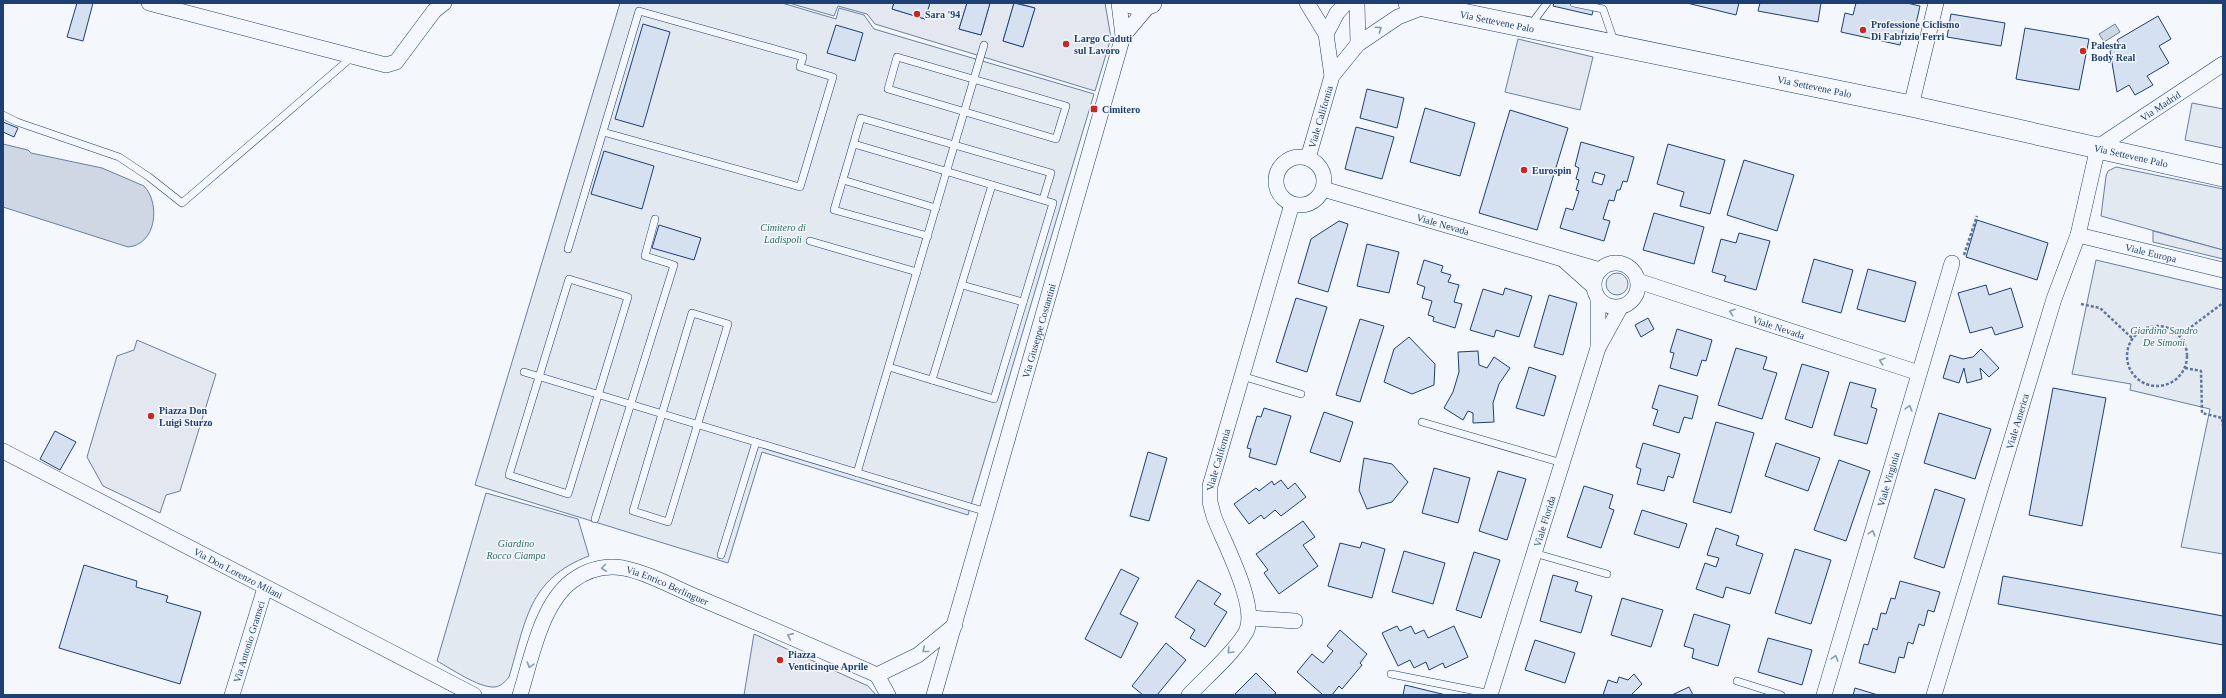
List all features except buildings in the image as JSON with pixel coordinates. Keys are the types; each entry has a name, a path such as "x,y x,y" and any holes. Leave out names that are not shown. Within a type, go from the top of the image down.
{"street":[{"path":"149,3 380,64 394,64 434,11 444,3"},
{"path":"1119,3 1123,36"},
{"path":"1123,36 1144,3"},
{"name":"Viale California","path":"1307,3 1326,34 1332,76"},
{"path":"1326,34 1337,13 1346,3"},
{"path":"1357,3 1358,44"},
{"path":"1911,106 1936,3"},
{"name":"Viale California","path":"1308,158 1332,76 1358,44 1417,5"},
{"name":"Via Settevene Palo","path":"1417,5 1911,106 2221,175"},
{"name":"Via Giuseppe Costantini","path":"934,695 988,512 1123,36"},
{"name":"Via Madrid","path":"2098,147 2223,64"},
{"name":"Viale America","path":"1934,695 2054,299 2078,235 2098,147"},
{"path":"1300,157 1308,158 1320,167 1323,174 1323,189 1314,201 1307,204 1292,204 1280,195 1276,181 1277,173 1286,161 1300,157"},
{"name":"Viale Nevada","path":"1323,189 1600,270"},
{"name":"Viale California","path":"1250,618 1248,601 1214,517 1209,494 1212,476 1292,204"},
{"name":"Viale Europa","path":"2078,235 2223,270"},
{"name":"Viale Virginia","path":"1824,695 1919,373 1959,259"},
{"name":"Viale Nevada","path":"1564,260 1596,293"},
{"path":"1609,264 1625,264 1631,268 1638,282 1637,295 1628,305 1620,308 1612,308 1596,293 1596,276 1600,270 1609,264"},
{"name":"Viale Nevada","path":"1638,282 1919,373"},
{"name":"Viale Florida","path":"1596,293 1598,348"},
{"name":"Viale Florida","path":"1491,694 1598,348 1620,308"},
{"name":"Via Don Lorenzo Milani","path":"3,452 474,695"},
{"name":"Via Enrico Berlinguer","path":"520,695 546,617 557,597 571,582 590,570 611,567 623,568 643,574 877,675"},
{"name":"Via Antonio Gramsci","path":"232,695 265,588"},
{"path":"1189,695 1237,644 1246,631 1250,618 1295,621"},
{"path":"888,695 877,675 918,655 955,625"}],"lane":[{"path":"1529,28 1546,3"},
{"path":"1574,3 1603,9 1616,45"},
{"path":"568,249 639,11 803,57 800,67 833,77 800,187 603,132"},
{"path":"857,472 984,45"},
{"path":"3,115 17,122 119,157 149,176 182,203 352,57"},
{"path":"898,57 974,79 1066,106 1056,138 888,89 898,57"},
{"path":"928,236 834,210 861,118 1051,173 1043,199"},
{"path":"854,144 1053,203 994,399 889,367"},
{"path":"843,180 936,208"},
{"path":"932,380 992,185"},
{"path":"595,518 674,266 645,256 655,219"},
{"path":"810,241 917,272"},
{"path":"569,279 628,297 598,394 568,494 509,475 569,279"},
{"path":"962,285 1023,302"},
{"path":"692,314 728,324 698,424 668,522 632,511 692,314"},
{"path":"524,372 988,512"},
{"path":"1242,376 1301,394"},
{"path":"1422,422 1562,463"},
{"path":"721,556 756,442"},
{"path":"1534,553 1607,574"},
{"path":"1391,674 1491,694"},
{"path":"1737,681 1781,695"}],"path":[{"path":"1959,259 1977,216"},
{"path":"2179,336 2223,303"},
{"path":"2081,304 2100,308 2132,338"},
{"path":"2152,326 2171,329 2179,336 2185,344 2187,354 2185,368 2176,381 2157,387 2139,382 2133,376 2126,360 2127,351 2132,338 2142,330 2152,326"},
{"path":"2185,368 2201,371 2202,413 2222,418 2223,426"}],"green space":[{"name":"Cimitero di Ladispoli","path":"620,3 782,3 836,19 839,8 864,15 874,29 1094,94 968,515 762,452 728,563 475,485"},
{"path":"2192,103 2223,109 2223,148 2185,140"},
{"path":"2116,167 2223,189 2223,250 2101,216 2106,176 2108,171"},
{"name":"Giardino Sandro De Simoni","path":"2096,260 2223,290 2223,554 2181,547 2210,409 2130,390 2131,384 2072,374"},
{"path":"1617,273 1625,276 1628,284 1625,292 1617,295 1609,292 1606,284 1609,276"},
{"name":"Giardino Rocco Ciampa","path":"486,493 578,519 589,556 569,566 553,577 541,590 532,604 526,620 509,677 502,684 494,687 473,681 437,661"}],"shaded area":[{"name":"Largo Caduti sul Lavoro","path":"789,3 894,3 892,9 925,19 930,3 967,3 959,29 981,35 990,3 1014,3 1003,41 1023,47 1035,8 1018,3 1105,3 1111,38 1095,91 875,24 867,14 838,6 834,16"},
{"path":"2115,24 2120,32 2104,42 2099,34"},
{"path":"1518,39 1593,57 1580,110 1505,92"},
{"path":"3,144 28,150 31,153 102,168 144,186 153,203 154,213 150,232 145,239 137,245 128,247 3,207"},
{"path":"2153,231 2223,250 2223,259 2153,242"},
{"name":"Piazza Don Luigi Sturzo","path":"137,340 216,374 180,491 166,495 160,513 103,486 87,457 117,356 134,350"},
{"name":"Piazza Venticinque Aprile","path":"754,634 868,686 876,695 744,695"}],"place":[{"name":"Sara '94","path":"917,14"},
{"name":"Professione Ciclismo Di Fabrizio Ferri","path":"1863,30"},
{"name":"Largo Caduti sul Lavoro","path":"1066,44"},
{"name":"Palestra Body Real","path":"2083,51"},
{"name":"Cimitero","path":"1094,109"},
{"name":"Eurospin","path":"1524,170"},
{"name":"Piazza Don Luigi Sturzo","path":"151,416"},
{"name":"Piazza Venticinque Aprile","path":"780,660"}]}
